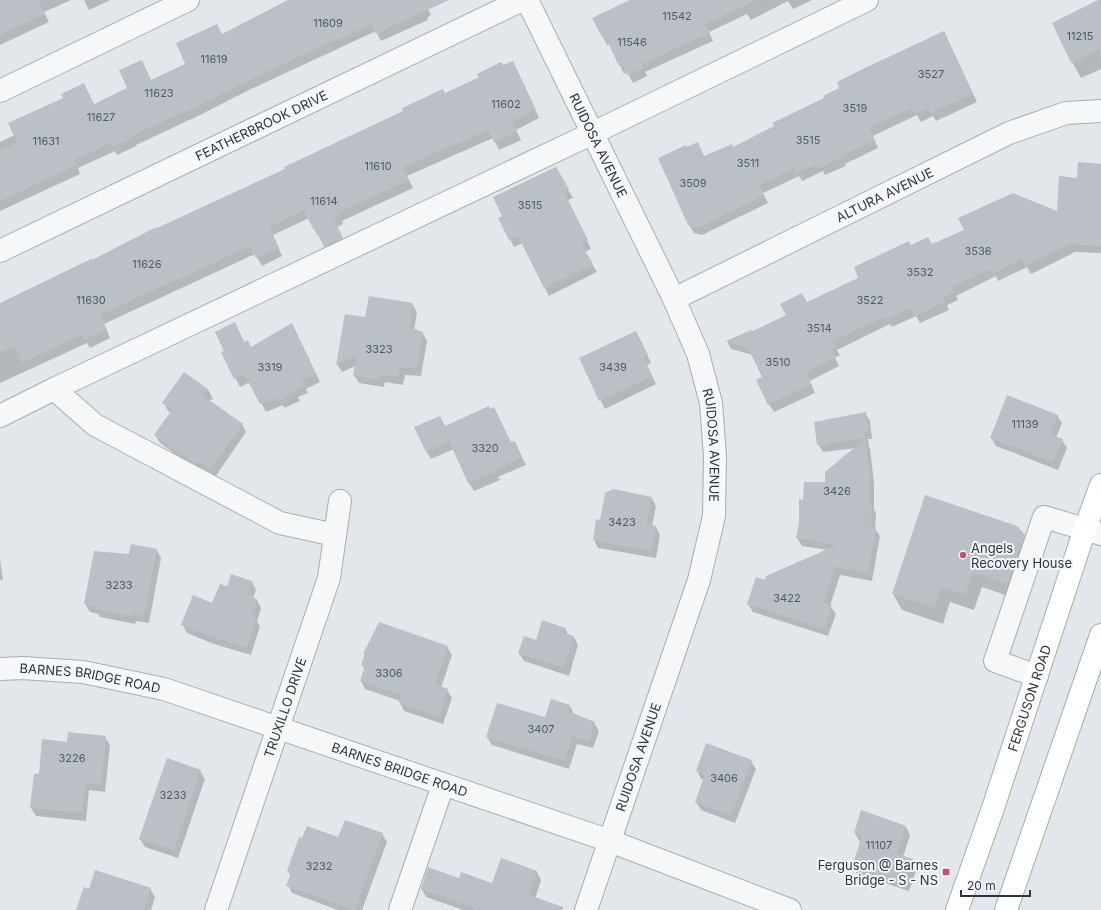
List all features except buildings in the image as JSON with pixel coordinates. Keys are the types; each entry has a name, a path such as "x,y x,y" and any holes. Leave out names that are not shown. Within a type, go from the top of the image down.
{"main road":[{"name":"FERGUSON ROAD","path":"957,910 1037,676 1093,532 1101,485"},
{"path":"1006,910 1101,635"}],"street":[{"path":"0,91 188,0"},
{"name":"FEATHERBROOK DRIVE","path":"0,251 522,0"},
{"name":"RUIDOSA AVENUE","path":"527,0 674,299 698,354 711,403 715,456 714,516 699,580 586,910"},
{"path":"0,416 868,0"},
{"name":"ALTURA AVENUE","path":"674,299 1009,133 1066,113 1101,111"},
{"path":"54,389 94,425 280,524 335,535"},
{"name":"TRUXILLO DRIVE","path":"216,910 329,578 340,501"},
{"path":"1037,676 995,661 1044,517 1093,532"},
{"name":"BARNES BRIDGE ROAD","path":"0,670 23,668 83,672 164,689 610,841 777,908"},
{"path":"400,910 443,785"}],"place":[{"name":"Angels Recovery House","path":"963,555"},
{"name":"Ferguson @ Barnes Bridge - S - NS","path":"946,872"}]}
